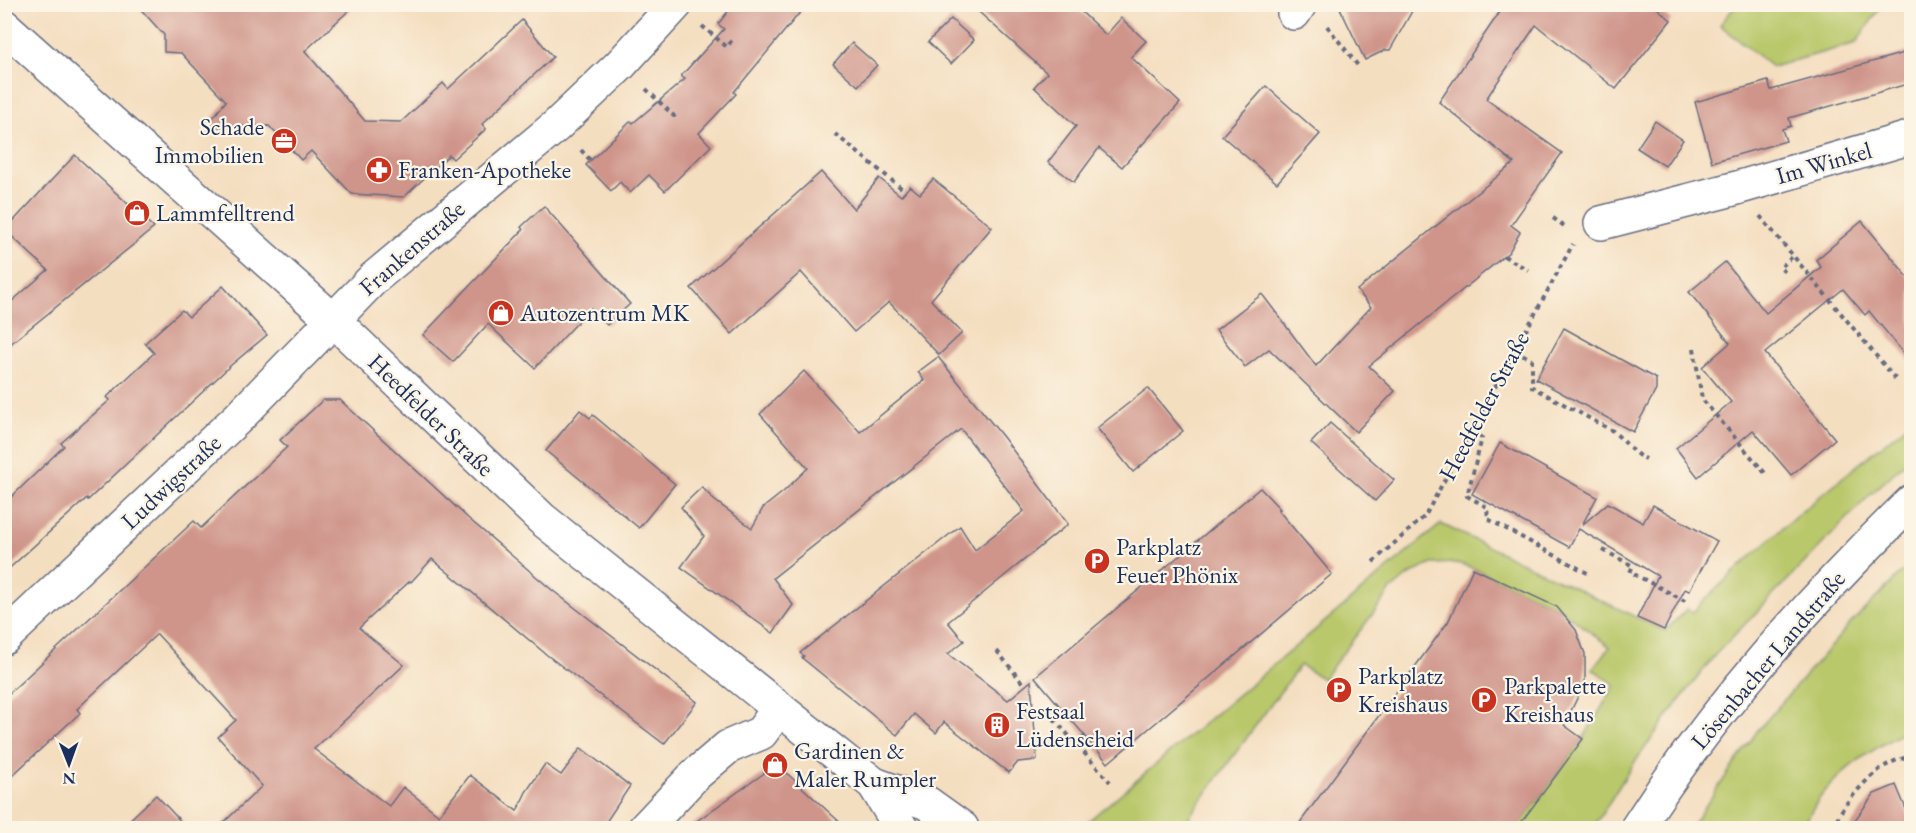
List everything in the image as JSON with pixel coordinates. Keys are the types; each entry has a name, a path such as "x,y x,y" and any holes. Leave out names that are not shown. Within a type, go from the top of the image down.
{"main road":[{"name":"Frankenstraße","path":"333,320 397,258 556,126 620,65 676,5"},
{"name":"Heedfelder Straße","path":"4,26 333,320 542,519 618,582 874,784 927,803 962,828"},
{"name":"Im Winkel","path":"1589,230 1911,137"},
{"name":"Ludwigstraße","path":"4,638 239,417 333,320"},
{"name":"Lösenbacher Landstraße","path":"1637,828 1716,717 1782,637 1844,568 1911,501"},
{"path":"645,828 695,775 728,747 761,733 779,708"},
{"name":"Heedfelder Straße","path":"874,784 901,828"}],"path":[{"path":"676,5 727,46 734,37"},
{"path":"1306,13 1359,67"},
{"path":"620,65 674,116 678,112"},
{"path":"835,134 906,191"},
{"name":"Im Winkel","path":"1737,188 1898,382"},
{"name":"Heedfelder Straße","path":"1373,562 1425,516 1515,350 1589,230"},
{"path":"1504,256 1528,270"},
{"path":"1785,272 1780,268 1792,256"},
{"path":"1694,348 1702,399 1765,473"},
{"path":"1515,350 1532,360 1532,387 1613,431 1638,455 1646,459"},
{"path":"1471,432 1482,438 1467,496 1487,507 1488,519 1591,575"},
{"path":"1603,550 1633,566 1630,572 1685,601"},
{"path":"997,651 1026,686"},
{"path":"1054,718 1110,782"},
{"path":"1076,744 1085,736"},
{"path":"1834,828 1835,822 1846,805 1874,773 1911,756"}],"green space":[{"path":"1736,5 1882,5 1856,43 1772,67 1720,25"},
{"path":"1911,422 1911,457 1870,495 1715,655 1632,766 1593,828 1517,828 1583,739 1615,685 1593,669 1610,647 1557,607 1473,568 1457,563 1432,564 1405,578 1391,590 1323,679 1300,665 1188,818 1202,828 1189,828 1186,819 1151,828 1080,828 1441,524 1665,631 1687,609 1693,612 1772,537"},
{"path":"1911,563 1911,728 1863,757 1834,781 1811,811 1804,828 1690,828 1758,730 1850,624"}],"building":[{"path":"136,4 356,4 305,51 365,121 401,122 443,83 448,89 522,20 553,57 482,124 486,129 453,159 449,155 404,197 352,194 311,151 301,160 269,126 206,127 226,101 181,53 164,52 164,35"},
{"path":"734,4 807,4 734,92 736,94 699,133 711,146 665,191 649,175 630,193 620,182 611,191 586,165 631,121 633,123 685,79 681,76 724,29 718,24"},
{"path":"970,4 1073,4 1106,35 1121,18 1146,41 1131,57 1180,103 1122,167 1099,148 1074,182 1048,162 1076,126 1034,87 1047,73"},
{"path":"1338,4 1416,4 1390,50 1385,50 1365,60"},
{"path":"1505,4 1652,4 1671,20 1616,89 1536,25 1486,99 1562,153 1511,225 1520,232 1509,252 1369,366 1395,391 1356,432 1269,349 1245,367 1216,330 1262,294 1316,366 1371,307 1357,290 1514,163 1439,102"},
{"path":"951,19 974,40 951,64 928,42"},
{"path":"852,43 877,65 858,86 833,64"},
{"path":"1911,51 1911,83 1789,118 1791,126 1782,129 1786,141 1712,162 1695,102 1768,81 1771,90"},
{"path":"1266,86 1320,134 1277,183 1222,136"},
{"path":"1655,121 1683,140 1665,166 1637,148"},
{"path":"75,155 154,228 4,349 4,308 48,270 5,230"},
{"path":"821,172 854,209 879,178 901,196 910,186 920,194 933,179 992,227 931,300 962,333 939,355 889,302 854,332 801,272 732,334 691,288"},
{"path":"544,206 630,304 607,325 591,308 535,368 488,324 453,362 423,335 523,230 521,227"},
{"path":"1862,221 1911,281 1911,362 1869,311 1865,315 1843,289 1765,353 1835,439 1791,475 1753,430 1698,477 1676,448 1731,402 1702,367 1730,343 1689,292 1725,262 1766,313 1821,267 1816,260"},
{"path":"223,286 267,335 230,366 88,500 87,498 4,573 4,504 64,446 61,443 110,400 107,397 154,353 145,343 182,310 189,317"},
{"path":"1564,328 1656,379 1656,390 1633,432 1536,379"},
{"path":"938,357 1003,437 1068,524 948,622 964,641 948,654 1008,700 1031,681 1037,760 1018,762 1009,773 944,722 936,733 914,714 897,735 802,658 804,656 800,653 960,526 975,550 1024,511 961,429 773,578 793,605 773,633 681,567 704,536 681,507 702,487 714,500 752,528 763,508 808,468 760,414 804,371 860,432 924,380 918,372"},
{"path":"1148,388 1183,431 1133,472 1097,428"},
{"path":"323,400 340,400 469,519 552,590 697,702 664,744 547,655 432,559 411,582 359,628 404,665 314,749 389,806 403,787 439,815 470,775 517,811 526,792 545,764 561,775 581,748 630,786 602,828 218,828 262,786 218,737 236,720 157,634 77,709 80,713 4,783 4,698 194,521 201,528 287,447 280,440"},
{"path":"580,410 590,418 593,415 675,484 639,528 546,451"},
{"path":"1330,423 1394,480 1375,501 1311,443"},
{"path":"1500,443 1597,497 1582,525 1608,503 1643,523 1653,505 1717,541 1689,591 1685,589 1664,630 1637,618 1658,576 1579,529 1569,547 1472,494"},
{"path":"1260,488 1280,509 1278,510 1332,574 1108,763 1035,677"},
{"name":"Parkpalette Kreishaus","path":"1473,568 1557,607 1576,630 1585,654 1585,682 1564,725 1583,739 1517,828 1296,828 1448,622"},
{"path":"777,764 846,828 687,828 763,774"},
{"path":"1896,785 1911,821 1911,828 1849,828 1874,794"},
{"path":"156,795 187,828 121,828"}],"place":[{"name":"Schade Immobilien","path":"284,141"},
{"name":"Franken-Apotheke","path":"379,170"},
{"name":"Lammfelltrend","path":"137,213"},
{"name":"Autozentrum MK","path":"501,313"},
{"name":"Parkplatz Feuer Phönix","path":"1097,561"},
{"name":"Parkplatz Kreishaus","path":"1339,690"},
{"name":"Parkpalette Kreishaus","path":"1484,700"},
{"name":"Festsaal Lüdenscheid","path":"997,725"},
{"name":"Gardinen & Maler Rumpler","path":"775,765"}]}
